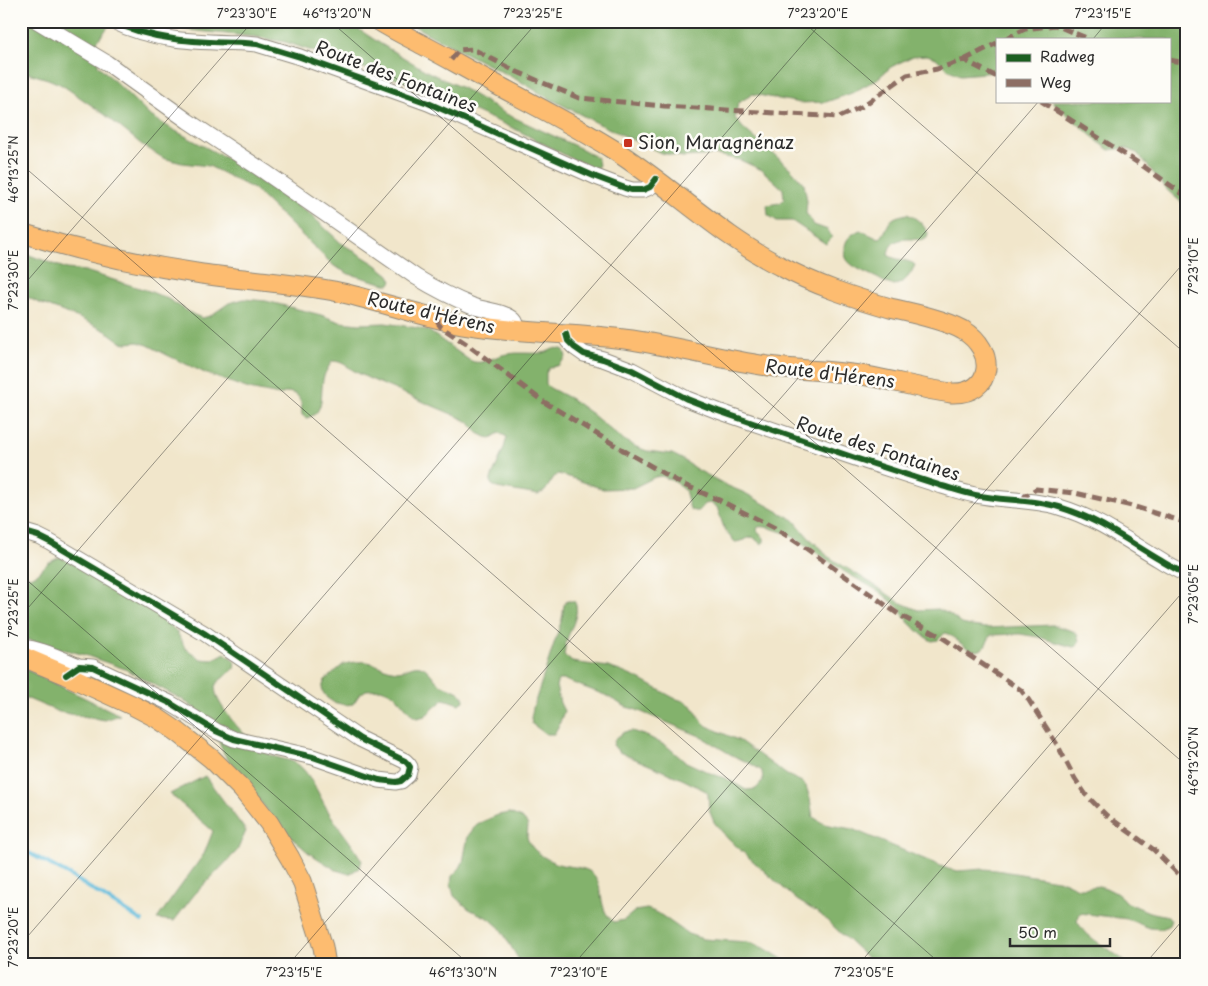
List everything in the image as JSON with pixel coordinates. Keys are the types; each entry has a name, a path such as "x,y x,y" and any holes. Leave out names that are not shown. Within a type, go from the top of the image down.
{"main road":[{"name":"Route d'Hérens","path":"21,234 121,260 205,274 291,284 379,302 447,321 492,328 600,336 636,341 769,367 853,374 950,393 970,390 983,379 987,365 984,352 975,340 963,330 844,293 789,271 743,244 622,155 379,21"},
{"path":"21,656 47,667 72,671 157,718 212,759 242,789 269,823 302,882 323,947 326,965"}],"street":[{"path":"37,21 107,63 188,121 266,172 353,235 416,277 440,291 474,306 507,316 517,324 517,331"},
{"name":"Route des Fontaines","path":"113,21 146,34 173,40 257,44 300,57 428,103 625,188 643,190 650,187 656,180"},
{"name":"Route des Fontaines","path":"566,334 568,341 584,354 632,370 687,399 718,412 942,486 976,495 1058,506 1080,514 1120,534 1187,575"},
{"path":"21,531 50,542 204,633 360,739 405,761 410,767 410,771 401,781 379,780 313,757 234,739 170,703 93,667 72,671 41,651 25,647 21,648"}],"green space":[{"path":"21,21 114,21 97,41 98,65 149,115 233,162 311,215 341,243 389,275 392,281 389,285 349,274 334,266 254,189 209,166 182,163 163,158 141,144 104,114 62,85 21,71"},
{"path":"145,21 346,21 428,72 464,89 504,113 584,150 597,158 599,165 595,170 588,167 517,130 418,86 285,42 188,30"},
{"path":"405,21 1187,21 1187,207 1167,190 1137,153 1126,148 1109,150 1053,102 1170,102 1170,38 996,38 996,72 960,75 949,70 936,58 927,55 913,56 891,67 877,79 852,93 826,102 800,103 753,94 738,103 735,118 743,128 791,169 804,184 807,201 806,213 814,225 828,230 832,238 826,244 792,221 777,221 768,215 767,205 780,203 784,199 783,189 762,170 740,160 716,155 683,157 661,153 595,122"},
{"path":"907,214 914,217 928,233 927,238 923,240 901,240 892,244 888,255 915,265 904,281 897,285 888,284 848,261 845,246 851,235 860,230 879,239 884,234 891,220"},
{"path":"21,252 67,269 85,271 149,291 202,318 210,316 229,303 244,299 266,301 321,315 340,322 359,324 385,323 429,331 474,362 483,362 511,353 542,353 555,348 564,350 566,357 559,365 549,368 546,373 546,384 550,388 571,399 619,437 634,446 647,451 672,454 696,469 794,520 827,556 899,602 918,610 938,609 949,614 962,624 971,626 986,628 1053,625 1073,631 1077,634 1079,641 1077,646 1073,647 1020,634 991,635 986,645 977,651 968,648 945,633 938,640 932,641 909,623 898,607 880,592 845,572 789,534 758,527 757,530 764,538 764,542 761,544 753,537 735,542 725,531 717,507 711,503 705,504 699,511 690,509 685,490 675,482 662,476 655,477 633,488 603,489 558,474 545,491 538,495 497,488 491,484 491,479 507,437 499,433 491,438 486,437 478,433 470,423 461,418 368,378 339,362 332,361 325,372 321,404 316,413 306,418 302,415 301,402 295,394 288,392 279,395 249,389 207,374 148,345 138,342 121,342 106,331 79,318 21,294"},
{"path":"60,557 101,578 166,621 177,632 185,648 201,659 212,660 225,653 235,661 234,669 215,686 217,697 221,704 240,730 256,745 271,755 299,765 306,773 330,814 362,861 359,868 349,874 336,870 309,853 283,830 235,770 205,719 197,710 183,700 125,669 85,655 21,638 21,572 30,577 37,574 48,563"},
{"path":"567,601 574,601 576,605 575,620 566,641 564,655 572,662 608,667 620,671 686,702 693,707 707,726 740,741 787,775 802,782 806,786 813,817 824,824 852,829 948,869 958,871 996,870 1063,881 1078,888 1099,886 1106,888 1116,893 1128,903 1149,912 1168,916 1171,920 1169,925 1162,929 1150,928 1127,919 1080,913 1077,921 1084,931 1129,965 875,965 820,914 797,900 728,839 714,822 709,810 708,794 706,791 619,752 613,745 615,739 624,732 632,731 668,747 684,761 727,779 746,790 756,789 763,781 762,771 700,736 626,707 605,695 565,680 558,680 556,686 564,711 554,734 546,734 532,724 533,708 562,619 564,605"},
{"path":"369,662 397,671 414,666 423,667 440,684 459,692 464,701 459,704 444,699 425,716 417,718 413,716 394,694 381,689 366,690 359,695 353,704 345,705 333,702 327,698 322,688 325,680 344,664"},
{"path":"21,668 120,715 105,720 59,712 21,696"},
{"path":"205,776 246,831 237,851 194,895 174,921 157,919 204,854 213,831 170,794"},
{"path":"510,813 523,819 528,825 527,837 529,842 546,859 557,864 589,871 594,876 598,882 602,903 608,917 614,922 624,920 635,911 647,909 658,913 688,934 703,939 748,942 766,949 792,965 522,965 500,928 490,919 469,909 454,896 451,884 452,876 463,862 468,836 477,824 498,815"}],"waterway":[{"path":"21,853 31,854 69,875 142,921"}],"marked path":[{"path":"1007,38 1025,29 1055,25 1087,38"},
{"path":"964,60 996,44"},
{"path":"451,60 459,50 473,49 515,71 579,98 664,106 839,117 861,107 907,75 937,69 964,60 996,76"},
{"path":"1170,60 1187,63"},
{"path":"1043,102 1143,166 1187,197"},
{"path":"438,319 441,327 541,400 682,484 775,528 901,616 940,636 1021,690 1058,746 1075,779 1086,795 1106,815 1154,850 1187,883"},
{"path":"1023,501 1025,496 1036,489 1075,493 1132,506 1187,523"}],"cycle path":[{"path":"113,21 145,33 178,40 257,44 300,57 428,103 625,188 643,190 650,187 656,179"},
{"path":"566,334 568,341 584,354 632,370 687,399 718,411 942,486 986,497 1059,507 1086,517 1187,575"},
{"path":"21,531 50,542 204,633 360,739 405,761 410,767 408,775 401,781 396,782 379,780 313,757 234,739 216,731 170,703 93,667 79,666 66,675"}],"place":[{"name":"Sion, Maragnénaz","path":"628,143"}]}
